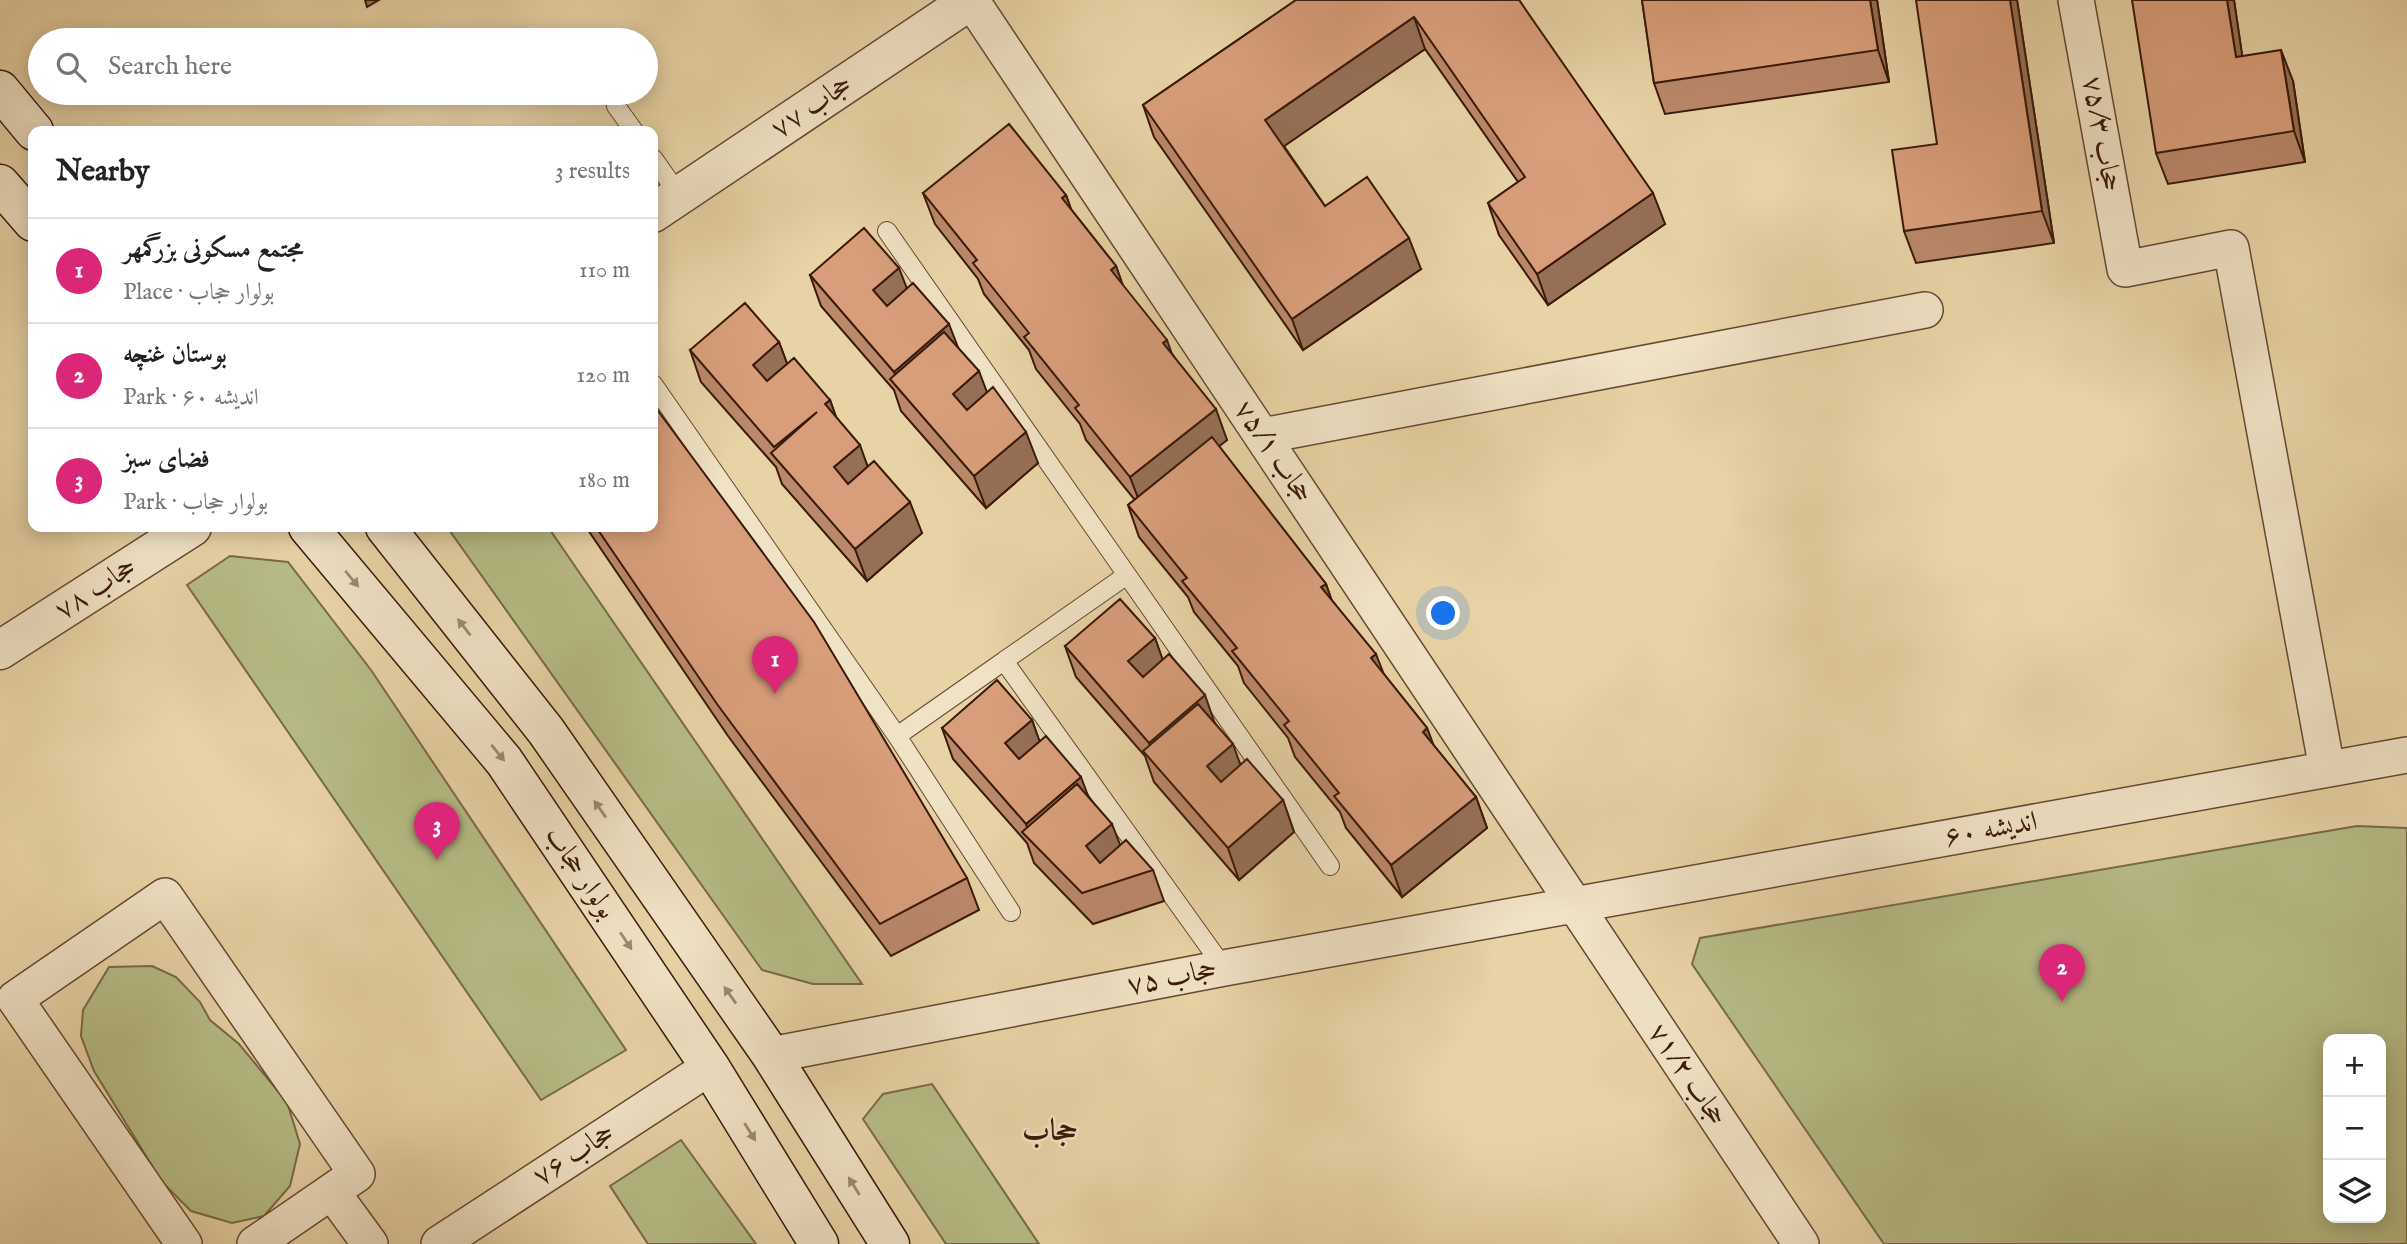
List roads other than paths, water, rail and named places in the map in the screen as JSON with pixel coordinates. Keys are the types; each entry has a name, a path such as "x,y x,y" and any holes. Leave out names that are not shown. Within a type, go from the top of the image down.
{"main road":[{"name":"حجاب ۷۷","path":"666,204 971,0"},
{"path":"0,90 30,126"},
{"path":"0,184 28,216"},
{"name":"حجاب ۷۸","path":"0,650 184,532"},
{"name":"بولوار حجاب","path":"312,532 504,761 710,1067 819,1244"},
{"name":"بولوار حجاب","path":"389,532 546,731 771,1055 890,1244"}],"street":[{"name":"حجاب ۷۵/۱","path":"971,0 1574,905"},
{"name":"حجاب ۷۵/۳","path":"2076,0 2125,269 2231,248 2327,769"},
{"path":"1262,436 1925,310"},
{"name":"اندیشه ۶۰","path":"1574,905 2407,755"},
{"path":"184,1244 15,999 164,896 357,1174 255,1244"},
{"name":"حجاب ۷۵","path":"771,1055 1224,968 1574,905"},
{"name":"حجاب ۷۱/۲","path":"1574,905 1801,1244"},
{"name":"حجاب ۷۶","path":"439,1244 710,1067"},
{"path":"332,1192 370,1244"}],"lane":[{"path":"616,106 630,126"},
{"path":"658,176 666,204"},
{"path":"887,231 1330,866"},
{"path":"658,391 897,736 1011,912"},
{"path":"897,736 1127,575"},
{"path":"1004,661 1224,968"}],"place":[{"name":"مجتمع مسکونی بزرگمهر","path":"775,694"},
{"name":"فضای سبز","path":"437,860"},
{"name":"بوستان غنچه","path":"2062,1002"}],"district":[{"name":"حجاب","path":"1050,1132"}]}
